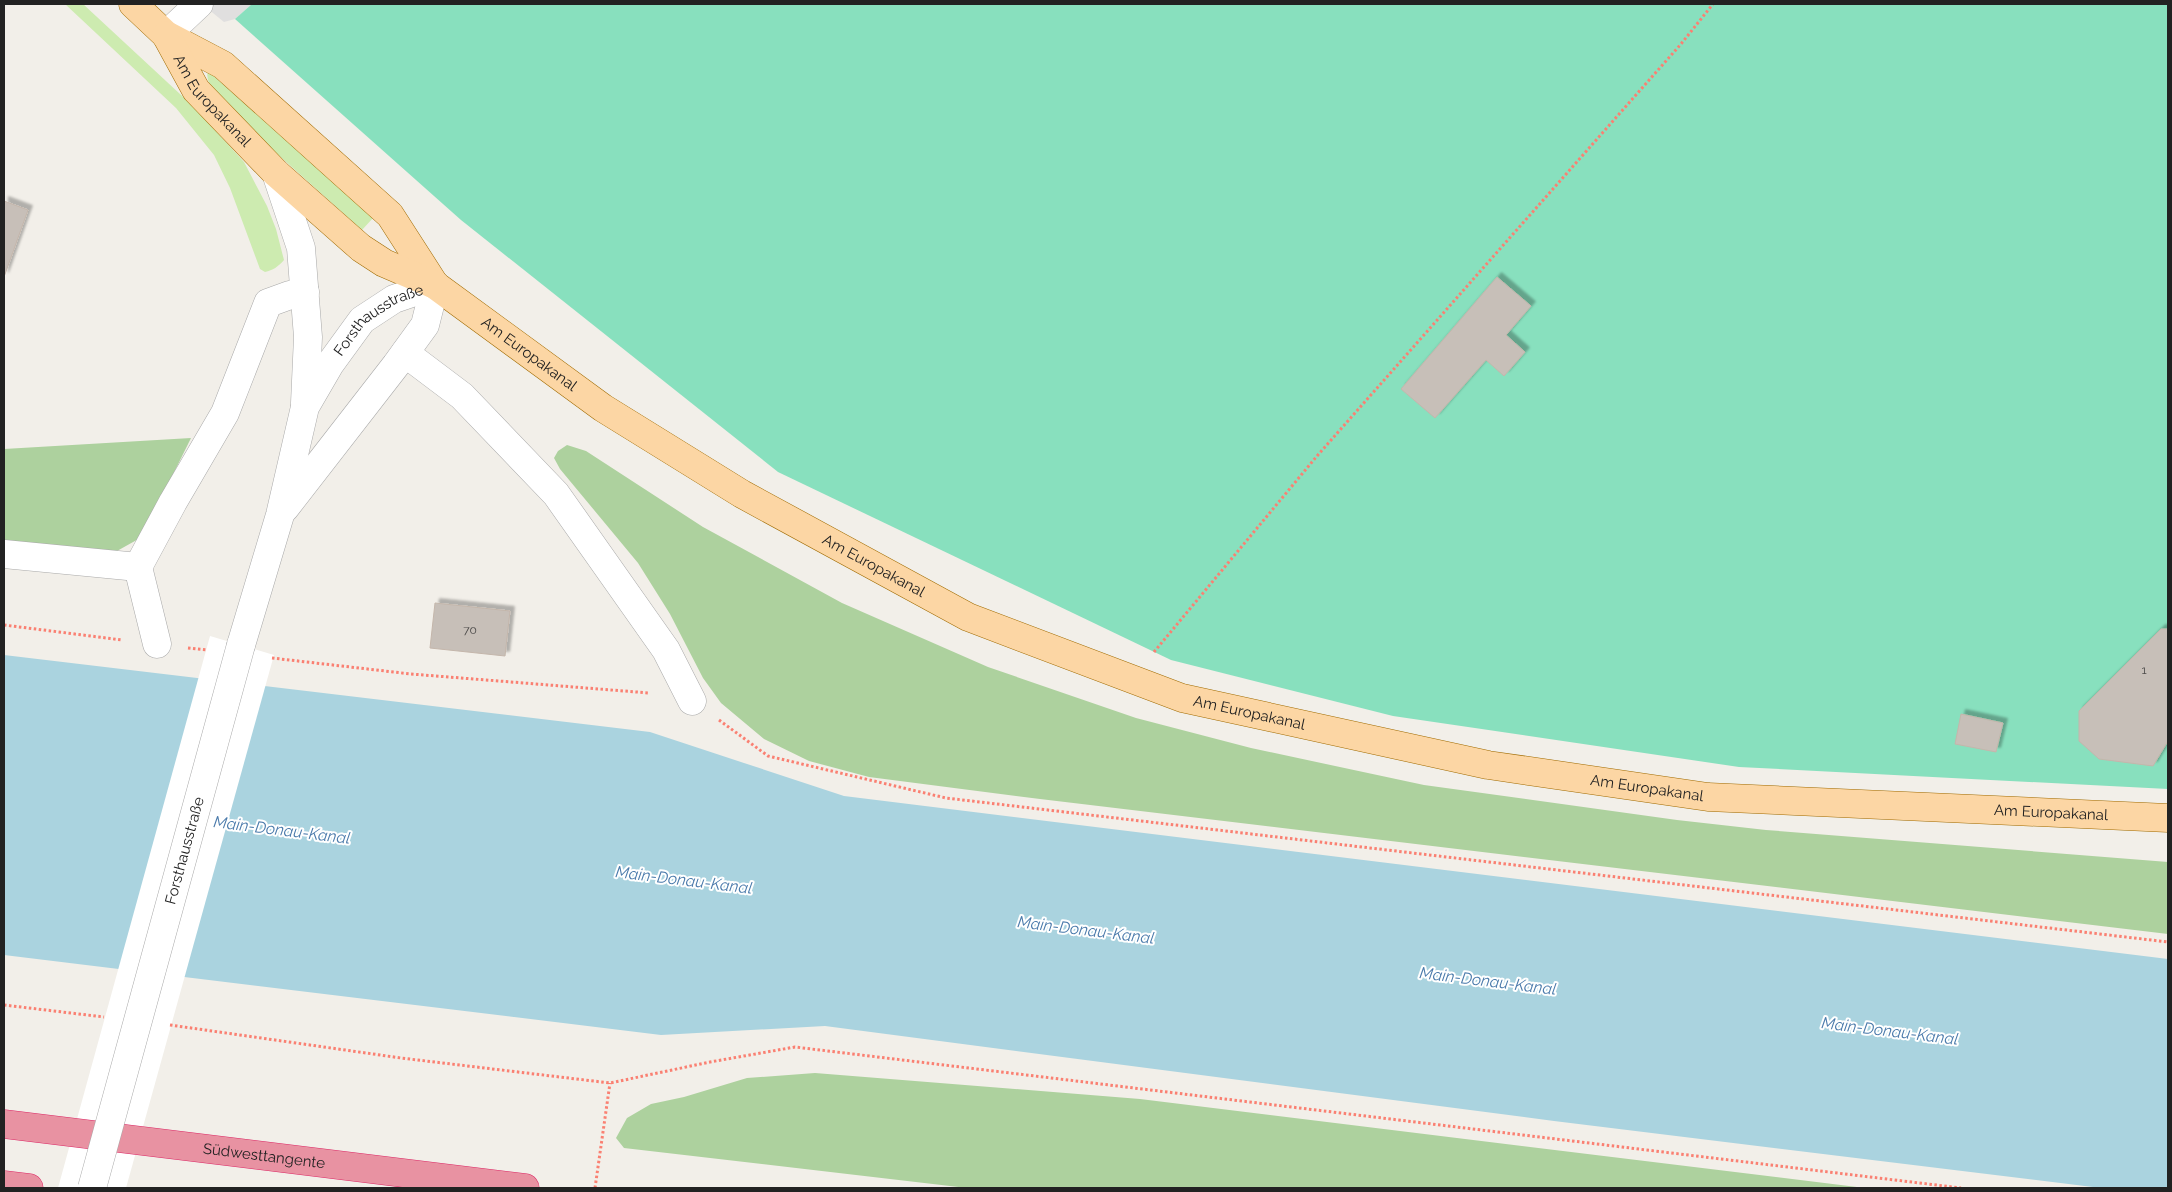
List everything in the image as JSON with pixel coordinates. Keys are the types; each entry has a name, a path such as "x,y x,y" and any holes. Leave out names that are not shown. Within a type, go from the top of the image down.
{"highway":[{"name":"Südwesttangente","path":"4,1124 525,1188"},
{"path":"4,1185 28,1188"}],"main road":[{"name":"Am Europakanal","path":"133,4 166,35 223,65 390,215 435,284"},
{"name":"Am Europakanal","path":"166,35 196,90 276,173 361,248 384,263 435,284 603,408 742,494 968,617 1182,698 1488,765 1708,797 2168,818"}],"street":[{"path":"166,35 199,4"},
{"path":"276,173 302,248 308,337 305,407"},
{"name":"Forsthausstraße","path":"280,515 425,325 435,284"},
{"name":"Forsthausstraße","path":"92,1188 240,651 280,515 305,407 330,364 362,320 394,299 435,284"},
{"path":"157,644 138,567 225,413 268,303 305,292"},
{"path":"404,353 462,396 556,494 666,650 692,701"},
{"path":"4,554 138,567"}],"path":[{"path":"1131,679 1317,456 1681,44 1713,4"},
{"path":"4,625 157,644 240,651 411,674 658,693 692,701 768,756 946,798 2168,942"},
{"path":"4,1005 109,1018"},
{"path":"167,1025 401,1058 610,1082 795,1047 1961,1188"},
{"path":"595,1188 610,1082"}],"shaded area":[{"path":"202,4 252,4 235,19 224,22"}],"green space":[{"path":"65,4 83,4 194,107 244,162 267,206 276,229 284,260 277,266 265,272 260,269 230,188 214,155 176,108"},
{"path":"252,4 2168,4 2168,789 1739,767 1393,716 1171,660 778,472 461,220 235,19"},
{"path":"208,71 373,218 362,230 224,106 210,85 207,75"},
{"path":"191,438 142,537 117,551 4,545 4,449"},
{"path":"567,445 586,451 703,527 842,603 988,667 1136,718 1251,748 1424,785 1677,820 1766,830 2168,862 2168,934 1040,799 869,777 809,761 764,739 721,703 703,678 670,614 638,563 560,469 554,458 558,451"},
{"path":"815,1073 1140,1099 1865,1188 967,1188 624,1148 616,1138 627,1118 651,1104 684,1097 747,1078"}],"water":[{"name":"Main-Donau-Kanal","path":"4,655 650,732 844,796 2168,959 2168,1188 2101,1188 1554,1121 825,1026 661,1035 4,955"}],"pier":[{"path":"210,636 274,655 126,1188 58,1188"}],"building":[{"path":"4,201 28,210 4,277"},
{"path":"1497,277 1531,306 1506,335 1525,352 1504,376 1486,360 1435,418 1401,389"},
{"path":"435,603 510,611 505,656 430,648"},
{"path":"2161,629 2168,629 2168,741 2153,766 2099,759 2079,741 2079,711"},
{"path":"1961,714 2003,723 1996,752 1955,744"}]}
